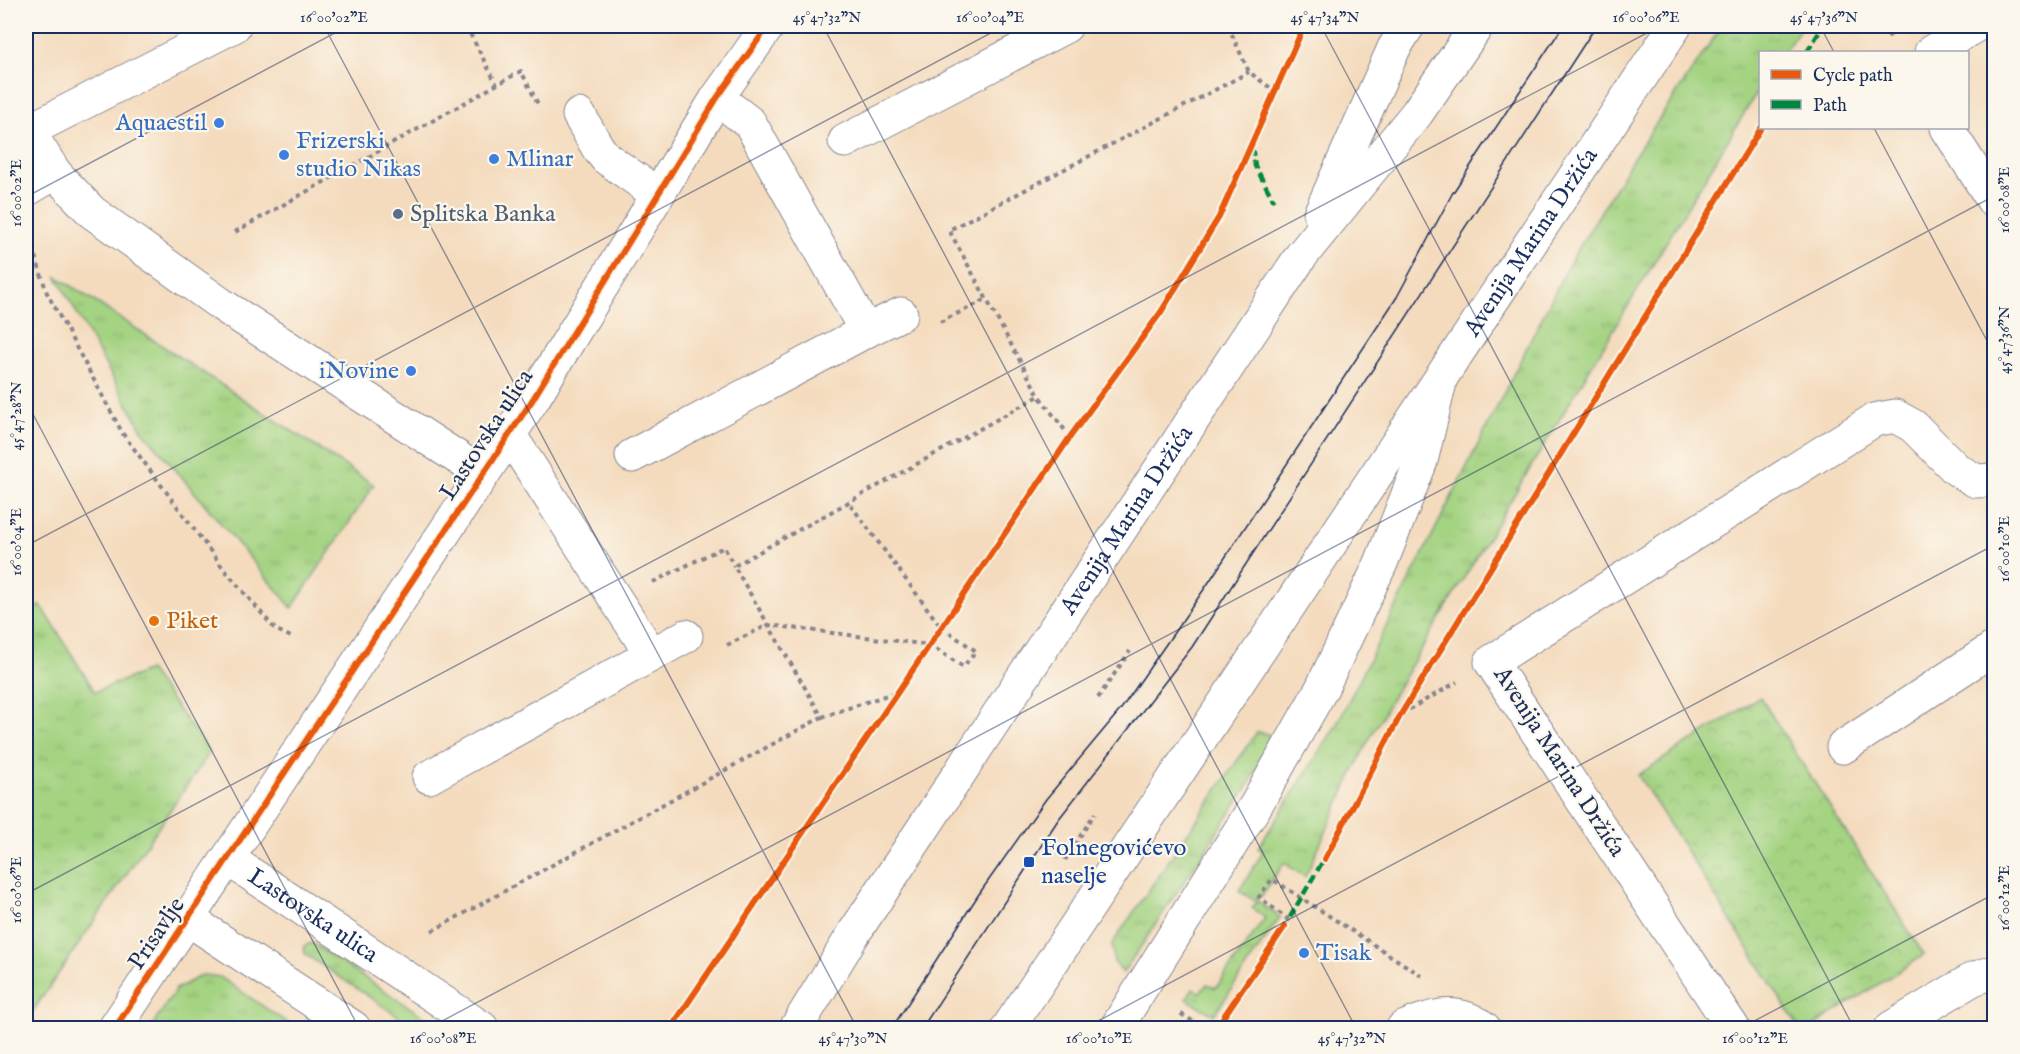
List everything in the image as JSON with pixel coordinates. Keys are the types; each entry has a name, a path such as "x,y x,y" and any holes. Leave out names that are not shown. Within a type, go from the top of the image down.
{"street":[{"path":"27,129 234,26"},
{"name":"Lastovska ulica","path":"482,1029 228,859 509,434 717,98 768,26"},
{"path":"845,141 1066,26"},
{"path":"1301,256 1394,48 1408,26"},
{"name":"Avenija Marina Držića","path":"796,1029 860,923 1301,256 1417,113 1477,26"},
{"name":"Avenija Marina Držića","path":"1008,1029 1675,26"},
{"path":"1933,51 1975,26"},
{"path":"717,98 750,123 866,331"},
{"path":"579,115 606,158 657,194"},
{"name":"Lastovska ulica","path":"27,129 55,173 92,212 222,305 483,474"},
{"path":"1948,129 1995,202"},
{"path":"26,190 55,173"},
{"path":"633,456 901,314"},
{"path":"1116,1029 1256,805 1322,688 1381,563 1421,461 1440,378"},
{"name":"Avenija Marina Držića","path":"1733,1029 1491,662 1874,420 1895,416 1913,426 1956,469 1976,481 1995,480"},
{"path":"509,434 651,654"},
{"path":"429,777 686,636"},
{"path":"1843,747 1995,648"},
{"name":"Prisavlje","path":"116,1029 228,859"},
{"path":"188,920 354,1029"},
{"path":"1891,1029 1973,979 1995,972"},
{"path":"1403,1029 1431,1015 1443,1015 1478,1023 1484,1029"}],"path":[{"path":"466,26 497,85"},
{"path":"1228,26 1250,72 1276,92"},
{"path":"235,232 521,71 541,111"},
{"path":"1070,437 1039,396 949,230 1250,72"},
{"path":"1271,102 1280,82"},
{"path":"30,239 46,293 123,434 223,568 275,629 291,638"},
{"path":"933,326 986,300"},
{"path":"734,566 850,504 1039,396"},
{"path":"1064,447 1077,428"},
{"path":"716,650 768,625 930,645 963,668 976,651 941,627 850,504"},
{"path":"675,570 724,547 822,717"},
{"path":"924,654 948,618"},
{"path":"1098,698 1130,651"},
{"path":"1401,714 1491,662"},
{"path":"892,701 905,682"},
{"path":"432,931 822,717 899,691"},
{"path":"1065,860 1095,813"},
{"path":"1289,920 1259,897 1272,879 1430,982"},
{"path":"1181,1014 1204,1029"}],"green space":[{"path":"1722,26 1802,26 1785,51 1759,51 1759,89 1400,684 1364,749 1305,877 1284,863 1262,896 1259,895 1255,901 1239,891 1263,852 1258,848 1336,726 1568,266 1635,155"},
{"path":"56,276 374,485 292,608 142,430"},
{"path":"41,605 95,692 149,670 210,752 26,1021 26,613"},
{"path":"1760,697 1924,955 1810,1028 1799,1028 1638,775"},
{"path":"1257,732 1268,734 1270,743 1248,786 1123,973 1114,962 1112,944"},
{"path":"1258,901 1280,917 1214,1015 1186,999 1193,988 1200,993 1207,984 1216,988 1265,918 1252,908"},
{"path":"312,943 441,1028 416,1028 305,954 304,946"},
{"path":"202,975 220,977 295,1028 151,1028 176,989"}],"tram line":[{"path":"892,1028 979,894 1046,799 1121,709 1207,585 1397,297 1452,194 1563,26"},
{"path":"922,1028 1058,820 1192,647 1596,26"}],"marked path":[{"path":"1808,51 1823,26"},
{"path":"1252,147 1255,166 1274,201"},
{"path":"1283,929 1327,854"}],"cycle path":[{"path":"115,1028 533,399 717,98 768,26"},
{"path":"671,1028 1070,437 1161,312 1219,217 1304,26"},
{"path":"1325,859 1401,714 1760,129"},
{"path":"1216,1028 1285,926"}],"place":[{"name":"Aquaestil","path":"219,123"},
{"name":"Frizerski studio Nikas","path":"284,155"},
{"name":"Mlinar","path":"494,159"},
{"name":"Splitska Banka","path":"398,214"},
{"name":"iNovine","path":"411,371"},
{"name":"Piket","path":"154,621"},
{"name":"Folnegovićevo naselje","path":"1029,862"},
{"name":"Tisak","path":"1304,953"}]}
